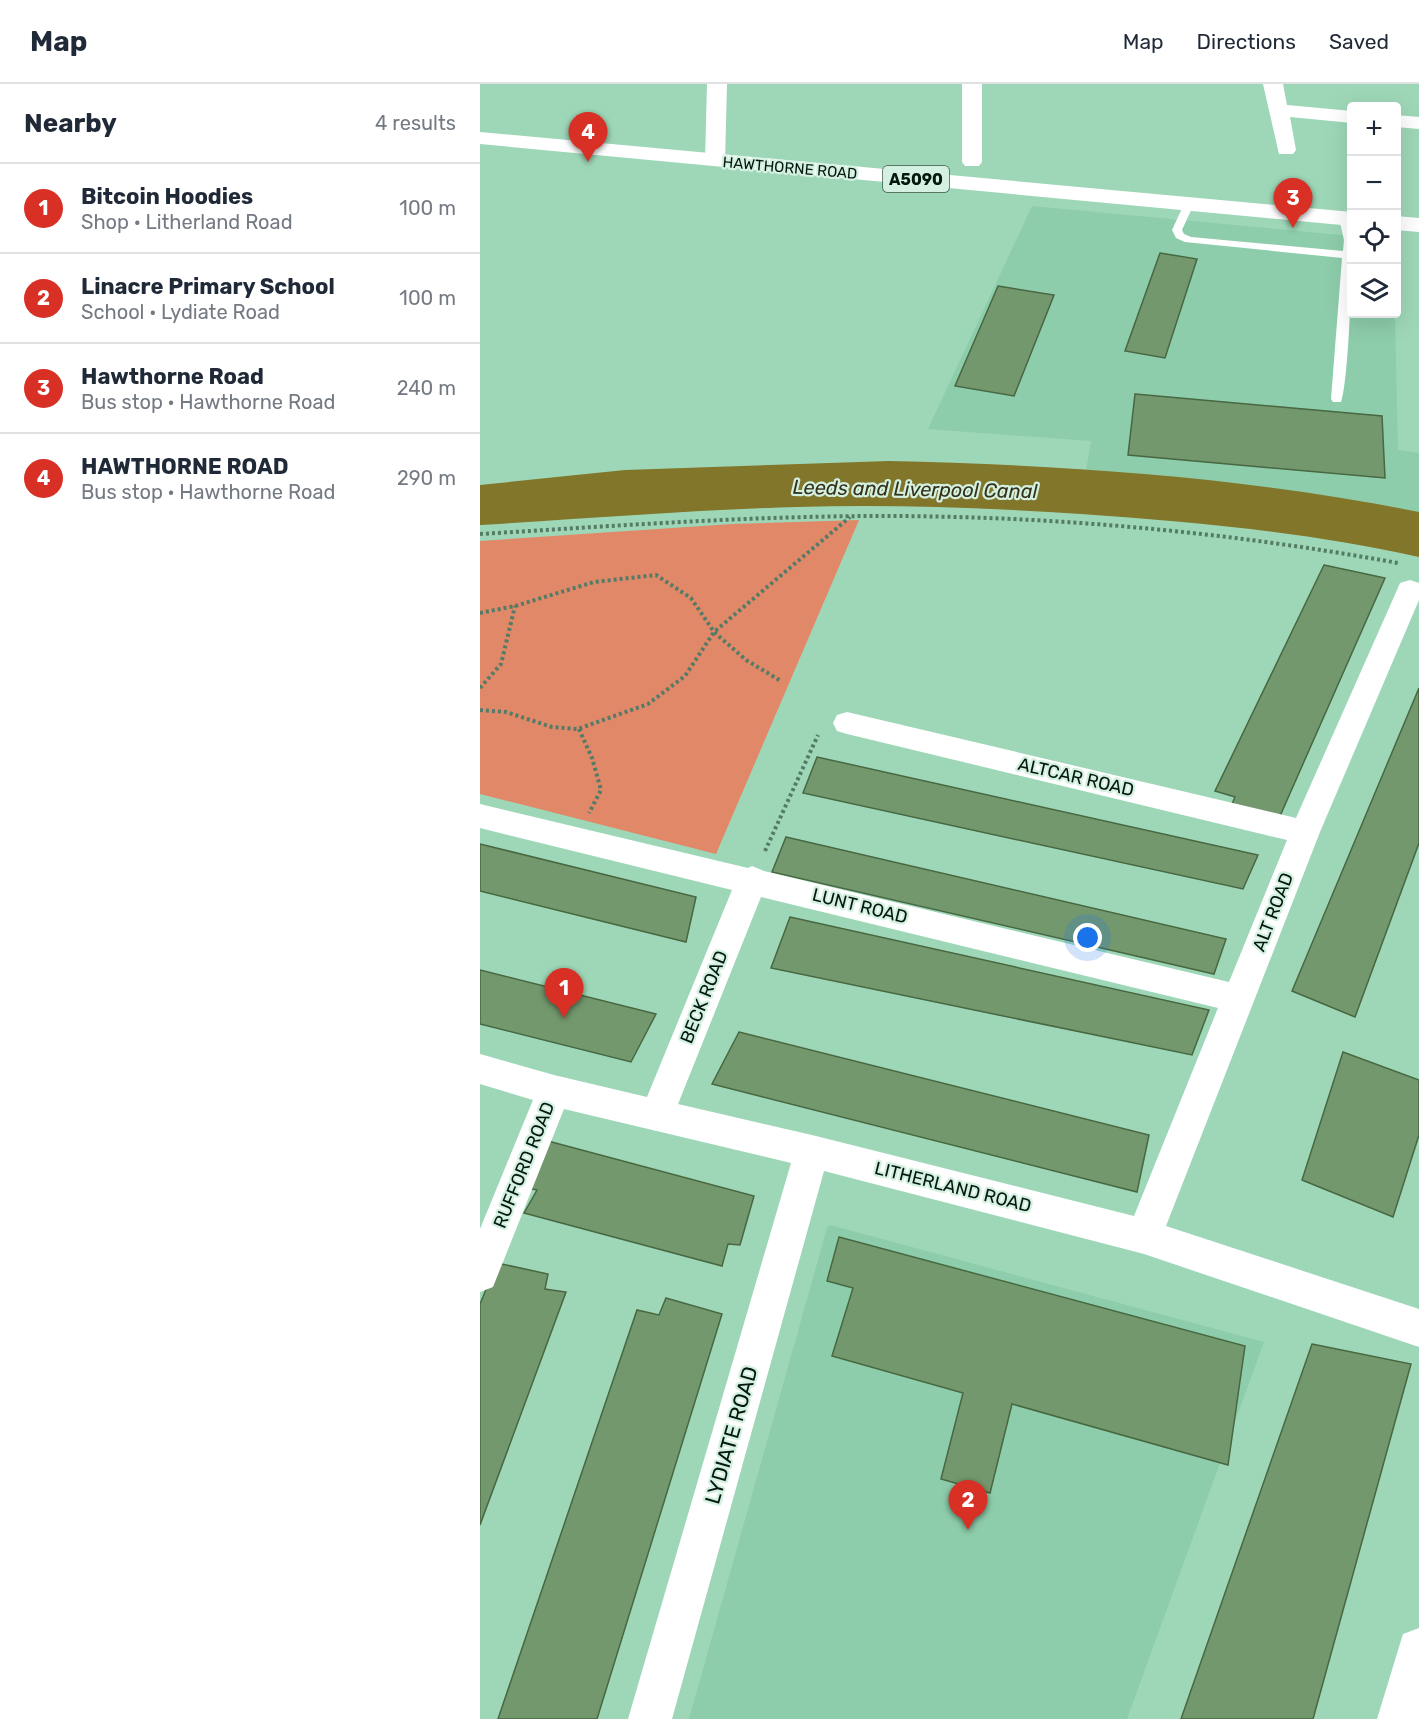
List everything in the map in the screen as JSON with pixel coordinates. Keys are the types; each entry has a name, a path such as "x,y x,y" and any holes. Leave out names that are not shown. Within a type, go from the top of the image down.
{"main road":[{"name":"HAWTHORNE ROAD","path":"480,138 1347,218"},
{"path":"1401,223 1419,225"},
{"path":"1400,1719 1419,1650"}],"street":[{"path":"716,161 717,84"},
{"path":"972,84 972,162"},
{"path":"1273,84 1286,150"},
{"path":"1278,110 1347,117"},
{"path":"1401,121 1419,123"},
{"name":"ALT ROAD","path":"1144,1236 1409,578"},
{"name":"ALTCAR ROAD","path":"848,723 1305,832"},
{"name":"LUNT ROAD","path":"480,816 752,879 1239,999"},
{"name":"BECK ROAD","path":"656,1116 752,879"},
{"name":"LITHERLAND ROAD","path":"480,1069 555,1091 812,1151 1144,1236 1419,1328"},
{"name":"RUFFORD ROAD","path":"480,1274 555,1091"},
{"name":"LYDIATE ROAD","path":"650,1719 812,1151"}],"lane":[{"path":"1189,204 1177,230 1180,236 1189,240 1347,255 1337,399"}],"path":[{"path":"480,710 506,712 552,727 578,729 648,704 685,676 714,632 851,517"},
{"path":"480,534 605,525 851,517 981,518 1077,523 1288,543 1409,578"},
{"path":"480,613 515,606 594,582 656,575 691,598 714,632 746,660 782,681"},
{"path":"480,688 501,664 515,606"},
{"path":"752,879 825,720 848,723"},
{"path":"576,838 601,790 592,758 578,729"}],"shaded area":[{"path":"1032,206 1347,236 1347,318 1395,318 1398,450 1419,453 1419,512 1367,502 1241,485 1086,471 1091,441 928,429"},
{"path":"859,520 716,854 480,794 480,541 732,524"},
{"path":"830,1225 1264,1342 1127,1719 689,1719 827,1228"}],"water":[{"name":"Leeds and Liverpool Canal","path":"889,461 1022,466 1155,475 1354,500 1419,512 1419,557 1335,541 1209,525 1081,514 939,507 757,508 480,525 480,485 625,470"}],"building":[{"path":"1160,253 1197,259 1165,358 1125,351"},
{"path":"998,286 1054,295 1014,396 955,386"},
{"path":"1135,394 1382,416 1385,478 1128,455"},
{"path":"1324,565 1385,578 1280,816 1232,804 1235,797 1215,791"},
{"path":"1419,688 1419,843 1355,1017 1292,991"},
{"path":"817,757 1258,855 1243,889 803,793"},
{"path":"786,837 1226,939 1214,974 772,872"},
{"path":"480,844 696,897 686,942 480,891"},
{"path":"790,917 1209,1010 1192,1055 771,968"},
{"path":"480,970 656,1014 631,1062 480,1024"},
{"path":"739,1032 1149,1135 1137,1192 712,1084"},
{"path":"1343,1052 1419,1080 1419,1135 1393,1217 1302,1180"},
{"path":"548,1141 754,1196 740,1245 728,1244 722,1266 524,1213 537,1190 527,1188"},
{"path":"839,1237 1245,1346 1228,1465 1012,1404 990,1493 941,1479 963,1393 832,1356 853,1288 827,1281"},
{"path":"497,1263 548,1274 545,1289 566,1292 480,1525 480,1304"},
{"path":"666,1298 722,1314 597,1719 498,1719 637,1310 659,1315"},
{"path":"1312,1344 1411,1364 1313,1719 1181,1719"}],"place":[{"name":"HAWTHORNE ROAD","path":"588,162"},
{"name":"Hawthorne Road","path":"1293,228"},
{"name":"Bitcoin Hoodies","path":"564,1018"},
{"name":"Linacre Primary School","path":"968,1530"}]}
